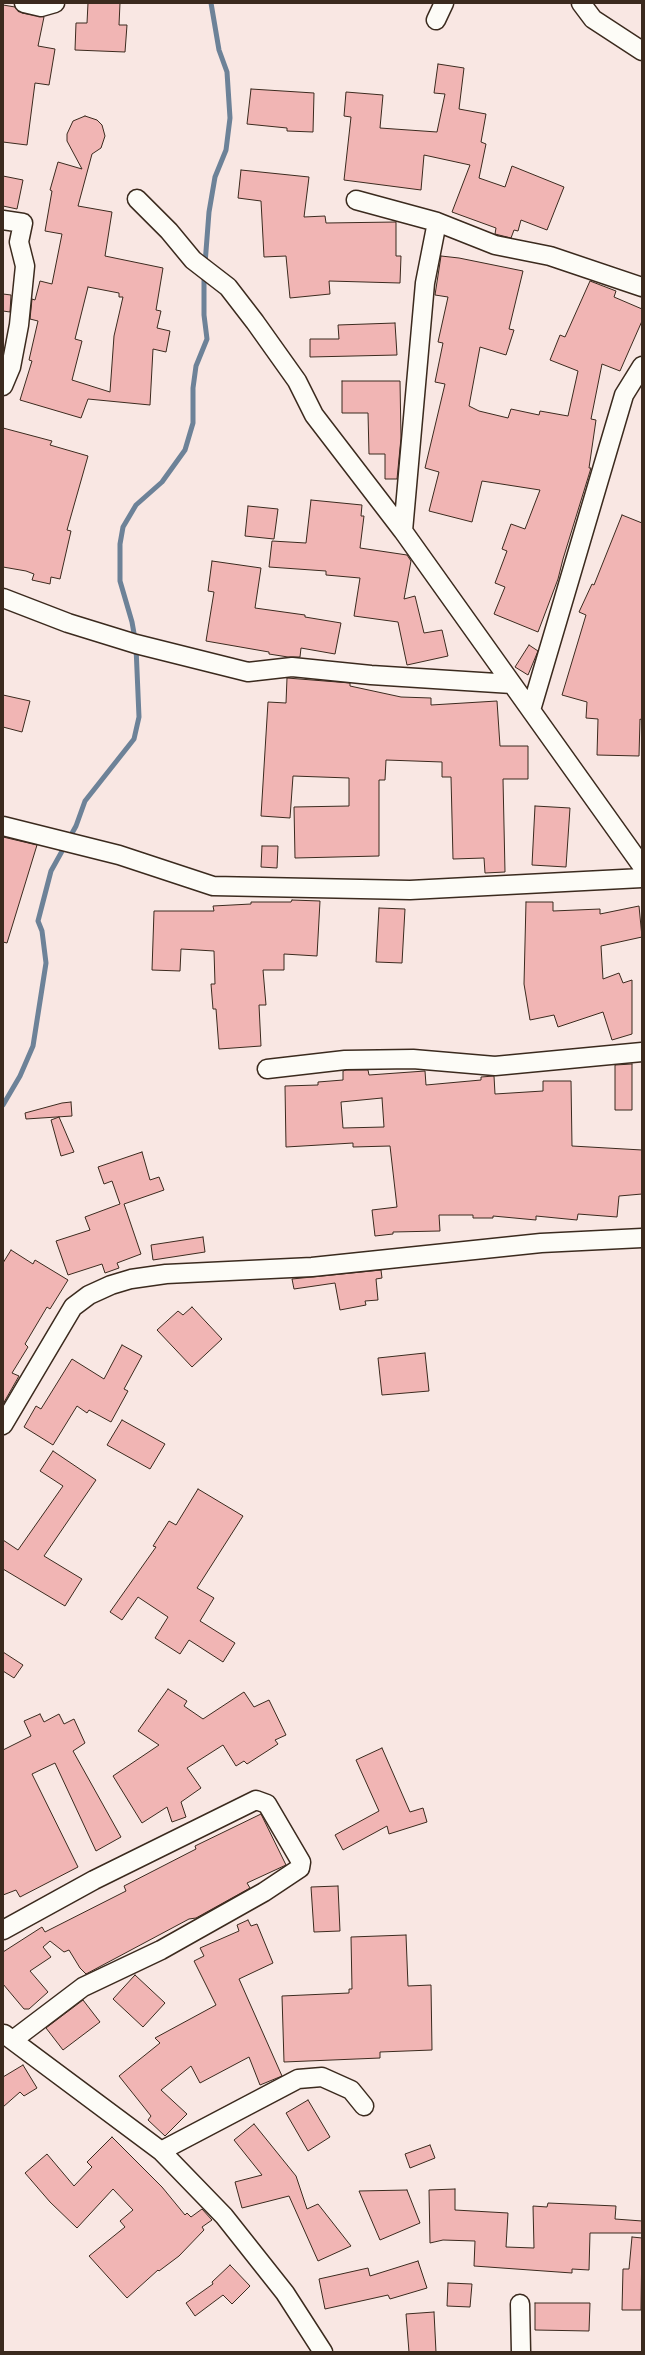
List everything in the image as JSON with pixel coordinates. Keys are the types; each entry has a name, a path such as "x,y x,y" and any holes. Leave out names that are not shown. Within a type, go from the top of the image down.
{"street":[{"path":"24,3 41,7 55,3"},
{"path":"436,20 444,3"},
{"path":"581,3 593,19 642,51"},
{"path":"137,199 169,231 193,260 228,287 273,345 297,381 314,416 403,531 642,866"},
{"path":"356,200 437,222 494,245 550,256 642,287"},
{"path":"3,220 22,223 19,242 26,266 19,325 11,367 3,386"},
{"path":"403,531 425,283 437,222"},
{"path":"531,710 624,396 642,366"},
{"path":"3,598 68,622 136,644 248,672 292,667 371,676 512,684"},
{"path":"3,826 119,855 213,886 410,890 642,878"},
{"path":"267,1069 345,1060 413,1059 495,1066 642,1052"},
{"path":"3,1425 74,1307 89,1295 111,1285 131,1279 166,1274 312,1267 542,1243 642,1238"},
{"path":"3,1930 94,1880 256,1800 267,1804 301,1862 300,1868 264,1892 161,1950 83,1987 8,2037 161,2150 224,2216 285,2293 323,2352"},
{"path":"161,2150 298,2080 322,2077 351,2090 364,2106"},
{"path":"520,2304 522,2352"}],"building":[{"path":"88,3 120,3 119,25 127,25 125,52 75,50 76,23 87,23"},
{"path":"3,5 15,7 22,13 44,17 38,46 55,49 49,85 35,83 27,145 3,142"},
{"path":"438,64 464,68 459,109 486,114 481,142 486,144 479,178 505,187 512,166 564,187 547,230 521,220 518,231 514,230 511,238 495,234 496,228 452,212 470,165 424,155 421,190 344,180 351,117 344,116 346,92 383,95 380,128 437,132 445,94 434,93"},
{"path":"251,89 314,93 313,132 287,131 287,128 247,124"},
{"path":"85,116 97,120 102,125 105,136 101,148 92,154 78,206 112,212 105,256 163,268 156,310 161,311 157,328 170,331 166,352 153,349 150,405 88,399 81,418 20,400 32,361 29,360 38,321 30,319 32,299 35,300 40,281 52,284 62,234 45,231 52,191 50,190 58,162 82,169 67,141 67,134 73,121","holes":["88,287 119,293 119,297 123,297 114,336 110,392 72,380 82,341 75,339"]},
{"path":"241,170 309,177 304,217 325,216 326,223 396,222 396,256 401,256 400,283 329,281 330,294 290,298 286,256 264,257 261,201 238,198"},
{"path":"3,176 23,180 17,209 3,206"},
{"path":"441,256 459,258 523,271 509,329 514,330 506,355 480,347 469,406 479,411 508,418 511,409 539,415 540,411 568,416 578,371 550,360 560,335 565,337 590,281 616,291 614,297 642,309 642,321 620,371 602,364 591,419 596,420 589,468 591,468 558,579 538,632 494,614 505,587 495,583 507,551 502,549 511,524 525,529 540,490 482,481 472,522 429,511 439,472 425,468 445,384 435,382 443,343 438,342 448,297 435,295"},
{"path":"3,294 11,295 10,312 3,311"},
{"path":"395,323 397,355 310,357 310,339 339,339 338,325"},
{"path":"342,381 400,381 401,438 397,479 385,479 385,454 369,454 368,413 342,413"},
{"path":"3,428 52,441 50,445 88,456 67,530 71,531 60,579 51,577 50,584 32,580 34,574 26,571 3,567"},
{"path":"311,500 362,505 361,516 364,516 360,548 407,555 411,561 404,599 415,596 424,633 442,630 448,656 407,665 398,622 354,616 360,578 326,575 326,571 269,567 272,541 306,543"},
{"path":"248,506 278,509 274,539 245,536"},
{"path":"622,515 642,523 642,720 640,719 639,756 597,755 598,719 586,718 587,702 562,695 586,615 579,612 592,584 594,585"},
{"path":"212,561 261,568 255,608 305,615 305,617 341,623 335,654 301,648 300,657 288,657 269,654 269,652 206,641 214,592 208,591"},
{"path":"529,645 538,651 528,675 515,667"},
{"path":"287,678 350,683 350,686 401,697 431,698 431,705 497,701 500,746 528,746 528,779 503,779 505,872 485,873 484,858 453,859 451,777 442,777 442,762 386,760 385,780 379,780 379,856 295,858 294,807 349,806 349,778 293,776 290,818 261,816 268,702 286,703"},
{"path":"3,695 30,701 22,732 3,727"},
{"path":"535,806 570,808 566,867 532,865"},
{"path":"3,837 37,845 7,943 3,942"},
{"path":"262,846 278,846 277,868 261,867"},
{"path":"292,900 320,901 317,956 284,954 284,970 263,970 266,1005 259,1005 261,1046 219,1049 216,1009 213,1009 211,984 215,984 214,951 181,949 180,971 152,970 154,911 214,911 213,906 251,904 251,902 291,902"},
{"path":"526,902 553,902 553,911 600,909 600,914 639,906 642,937 601,946 603,979 619,973 623,983 632,980 632,1034 612,1040 603,1012 558,1027 554,1015 530,1020 524,984"},
{"path":"379,908 405,909 402,963 376,962"},
{"path":"632,1064 632,1110 615,1110 615,1065"},
{"path":"368,1070 369,1075 425,1071 426,1085 481,1080 481,1077 494,1076 495,1094 543,1091 543,1081 571,1081 572,1146 642,1150 642,1194 619,1196 617,1217 578,1214 577,1220 536,1216 536,1220 493,1216 493,1218 473,1218 473,1215 439,1215 440,1231 393,1232 393,1234 375,1236 372,1210 397,1207 390,1146 353,1147 353,1143 286,1147 285,1086 318,1085 318,1082 343,1080 343,1071","holes":["382,1098 384,1127 343,1128 341,1102"]},
{"path":"71,1102 72,1116 26,1119 25,1113"},
{"path":"59,1117 74,1152 61,1156 51,1120"},
{"path":"142,1152 150,1180 159,1177 164,1190 124,1204 141,1254 117,1263 119,1268 105,1273 102,1264 68,1275 56,1241 90,1230 85,1217 120,1204 112,1181 104,1184 98,1167"},
{"path":"203,1237 205,1252 153,1260 151,1245"},
{"path":"11,1250 33,1264 35,1260 68,1280 50,1309 47,1307 25,1344 28,1347 12,1373 19,1376 3,1404 3,1263"},
{"path":"381,1270 382,1278 376,1279 378,1300 365,1301 366,1305 340,1310 335,1283 294,1289 292,1279"},
{"path":"192,1307 222,1339 192,1367 157,1330 178,1311 183,1315"},
{"path":"122,1345 142,1356 124,1389 128,1391 111,1422 89,1410 87,1413 77,1406 53,1445 24,1427 36,1406 41,1409 72,1359 104,1379"},
{"path":"425,1353 429,1391 382,1395 378,1358"},
{"path":"122,1420 165,1444 150,1469 107,1445"},
{"path":"53,1451 96,1480 44,1556 82,1579 65,1606 3,1569 3,1540 18,1550 63,1486 40,1471"},
{"path":"198,1489 243,1516 197,1588 214,1598 200,1621 235,1643 223,1662 189,1640 180,1654 155,1638 168,1617 138,1597 122,1620 110,1612 156,1547 153,1546 169,1521 176,1525"},
{"path":"3,1652 23,1665 14,1678 3,1671"},
{"path":"168,1689 187,1701 184,1706 203,1719 244,1692 254,1707 269,1700 286,1735 275,1740 278,1744 247,1764 244,1761 236,1766 223,1745 187,1768 201,1788 181,1802 186,1817 172,1822 167,1807 142,1823 113,1776 159,1745 138,1731"},
{"path":"40,1714 44,1722 59,1714 64,1724 74,1719 85,1743 73,1751 121,1837 96,1851 55,1763 32,1774 78,1867 20,1897 16,1890 3,1895 3,1750 31,1736 24,1721"},
{"path":"382,1748 410,1812 423,1808 427,1822 389,1834 387,1826 343,1850 335,1835 379,1811 356,1760"},
{"path":"261,1814 286,1865 247,1883 250,1888 196,1918 189,1919 86,1974 80,1968 69,1950 64,1952 50,1941 43,1947 51,1957 30,1971 48,1992 29,2009 24,2009 3,1984 3,1952 42,1927 45,1932 126,1891 124,1886 196,1849 195,1846"},
{"path":"338,1886 340,1931 314,1932 311,1887"},
{"path":"248,1920 251,1926 257,1924 273,1963 239,1979 282,2076 260,2085 249,2057 200,2083 191,2066 161,2090 187,2114 165,2136 148,2120 151,2116 119,2076 160,2043 155,2038 216,2005 194,1961 204,1956 200,1948 239,1931 237,1925"},
{"path":"406,1935 408,1986 431,1985 432,2050 380,2052 380,2058 284,2062 282,1996 349,1993 349,1989 352,1989 351,1937"},
{"path":"135,1975 165,2003 143,2027 113,1999"},
{"path":"83,2000 100,2022 63,2050 46,2028"},
{"path":"23,2065 37,2088 24,2096 20,2092 3,2107 3,2077"},
{"path":"308,2100 330,2137 308,2151 286,2113"},
{"path":"254,2124 296,2176 307,2209 318,2204 351,2246 318,2261 289,2196 242,2208 235,2182 262,2175 234,2140"},
{"path":"112,2137 162,2187 185,2215 187,2213 191,2217 202,2209 212,2220 202,2227 204,2230 179,2256 159,2271 158,2270 127,2298 89,2256 125,2227 120,2221 133,2210 113,2189 77,2228 50,2202 25,2173 47,2154 74,2186 92,2167 87,2162"},
{"path":"430,2145 435,2158 410,2168 405,2154"},
{"path":"455,2189 455,2210 508,2213 506,2247 534,2248 533,2206 547,2207 548,2203 616,2206 615,2219 642,2221 642,2233 590,2233 589,2270 572,2269 572,2273 474,2266 475,2241 443,2240 430,2243 429,2190"},
{"path":"407,2190 420,2223 380,2240 359,2191"},
{"path":"632,2237 642,2238 641,2310 622,2310 623,2269 629,2269"},
{"path":"418,2261 427,2288 390,2299 388,2295 325,2309 319,2279 368,2268 370,2276"},
{"path":"230,2265 250,2286 232,2304 223,2295 195,2316 186,2303 213,2284 212,2282"},
{"path":"448,2283 472,2284 470,2307 447,2306"},
{"path":"535,2303 590,2303 589,2331 535,2330"},
{"path":"434,2312 436,2352 409,2352 406,2314"}],"waterway":[{"path":"205,264 209,212 215,177 226,150 230,118 227,72 219,50 211,3"},
{"path":"135,639 132,622 120,581 120,544 123,527 136,505 162,482 185,450 193,423 193,388 196,366 207,339 204,315 204,274"},
{"path":"3,1105 20,1076 33,1046 46,963 42,931 38,921 51,871 76,826 85,801 134,739 139,717 136,647"}]}
